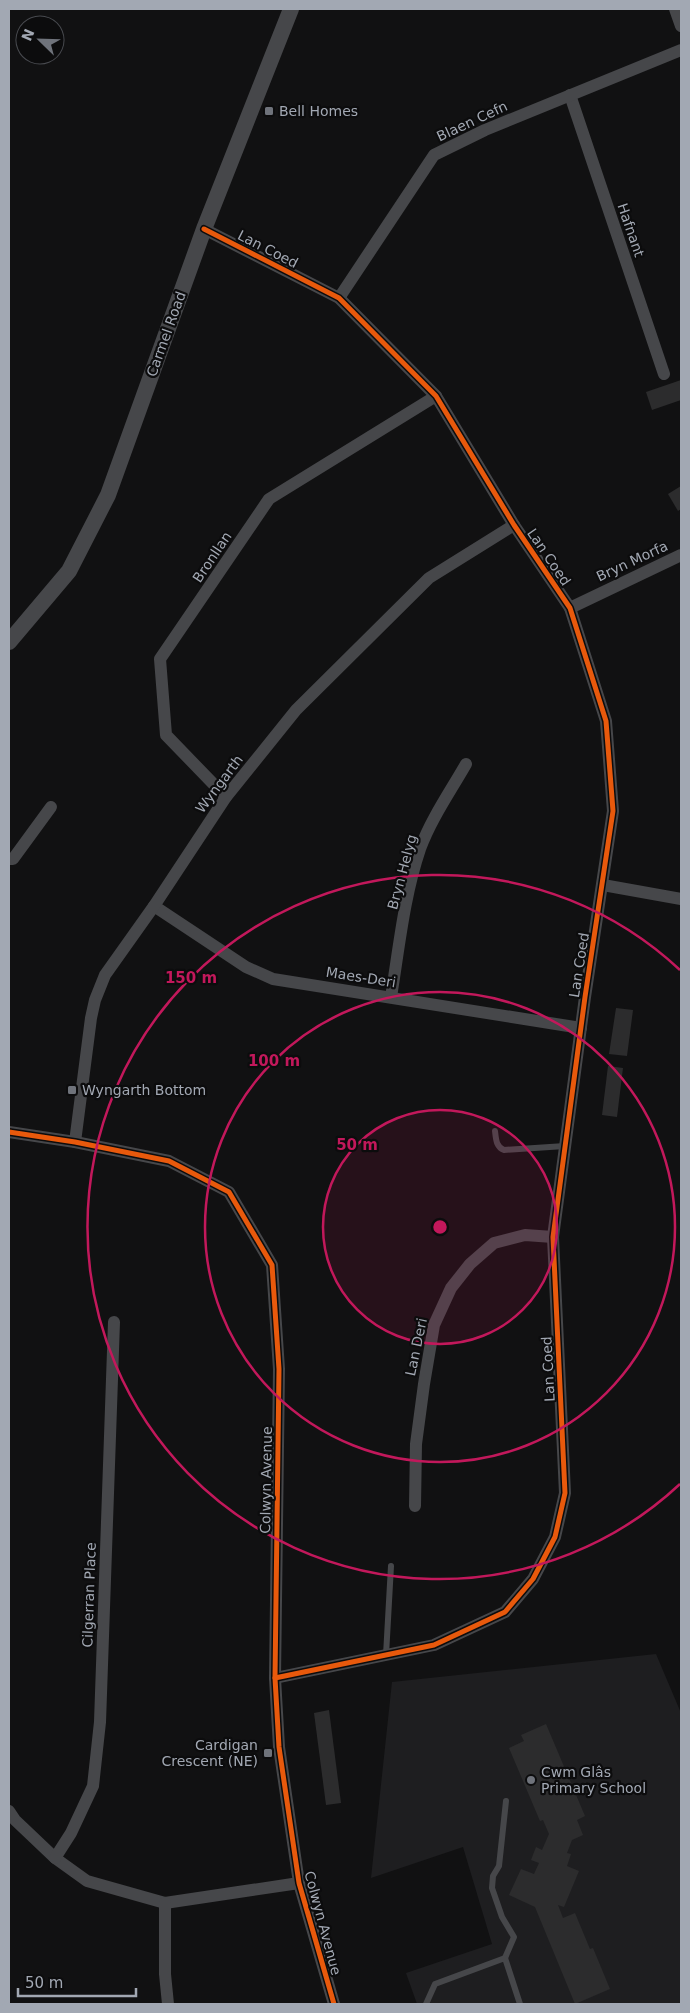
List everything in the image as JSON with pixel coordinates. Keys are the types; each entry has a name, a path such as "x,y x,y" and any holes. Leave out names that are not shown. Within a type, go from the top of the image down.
{"street":[{"name":"Carmel Road","path":"9,642 68,571 108,495 204,229 291,9"},
{"path":"675,9 681,26"},
{"name":"Blaen Cefn","path":"339,298 434,156 485,130 681,50"},
{"name":"Hafnant","path":"570,95 664,374"},
{"name":"Lan Coed","path":"204,229 339,298 436,396 514,525 570,608 606,721 613,811 553,1237 565,1493 556,1537 533,1579 505,1612 434,1645 275,1678"},
{"name":"Bronllan","path":"226,796 166,735 160,659 269,499 436,396"},
{"name":"Wyngarth","path":"75,1142 95,1000 105,975 154,906 226,796 296,710 429,578 514,525"},
{"name":"Bryn Morfa","path":"570,608 681,555"},
{"name":"Bryn Helyg","path":"391,997 409,893 420,849 433,821 466,764"},
{"path":"9,859 12,859 51,807"},
{"path":"603,885 681,898"},
{"name":"Maes-Deri","path":"154,906 246,967 273,979 581,1028"},
{"name":"Colwyn Avenue","path":"9,1132 75,1142 169,1160 229,1192 272,1265 279,1369 275,1678 279,1747 299,1883 334,2004"},
{"name":"Lan Deri","path":"415,1506 416,1444 424,1384 434,1325 451,1288 470,1264 494,1243 525,1235 553,1237"},
{"name":"Cilgerran Place","path":"55,1858 71,1834 93,1786 100,1722 114,1322"},
{"path":"9,1811 15,1820 55,1858 87,1881 165,1903 299,1883"},
{"path":"165,1903 165,1974 168,2004"}],"lane":[{"path":"495,1131 497,1143 504,1150 565,1146"},
{"path":"386,1655 391,1566"},
{"path":"506,1801 498,1866 492,1876 492,1888 502,1917 514,1937 505,1958 520,2004"},
{"path":"426,2004 435,1984 505,1958"}],"shaded area":[{"name":"Cwm Glâs Primary School","path":"656,1654 681,1713 681,2004 417,2004 406,1973 492,1944 463,1847 371,1878 392,1682"}],"building":[{"path":"681,380 681,400 652,410 646,392"},
{"path":"681,486 681,509 678,511 668,494"},
{"path":"616,1008 633,1010 627,1056 609,1054"},
{"path":"608,1066 623,1068 617,1117 602,1115"},
{"path":"329,1710 341,1803 326,1805 314,1713"},
{"path":"546,1724 585,1816 577,1820 583,1835 572,1840 567,1853 571,1854 567,1866 579,1871 564,1907 558,1905 563,1918 575,1913 590,1949 593,1948 610,1989 575,2004 535,1907 509,1895 521,1869 534,1874 539,1863 531,1860 536,1847 542,1850 549,1834 543,1820 540,1821 509,1748 524,1741 521,1735"}],"cycle path":[{"path":"204,229 339,298 436,396 514,525 570,608 606,721 613,811 585,997 553,1237 565,1493 555,1537 533,1579 505,1612 434,1645 275,1678"},
{"path":"9,1132 75,1142 169,1161 229,1192 272,1265 279,1369 275,1678 279,1747 299,1883 334,2004"}],"place":[{"name":"Bell Homes","path":"269,111"},
{"name":"Wyngarth Bottom","path":"72,1090"},
{"name":"Cardigan Crescent (NE)","path":"268,1753"},
{"name":"Cwm Glâs Primary School","path":"531,1780"}]}
